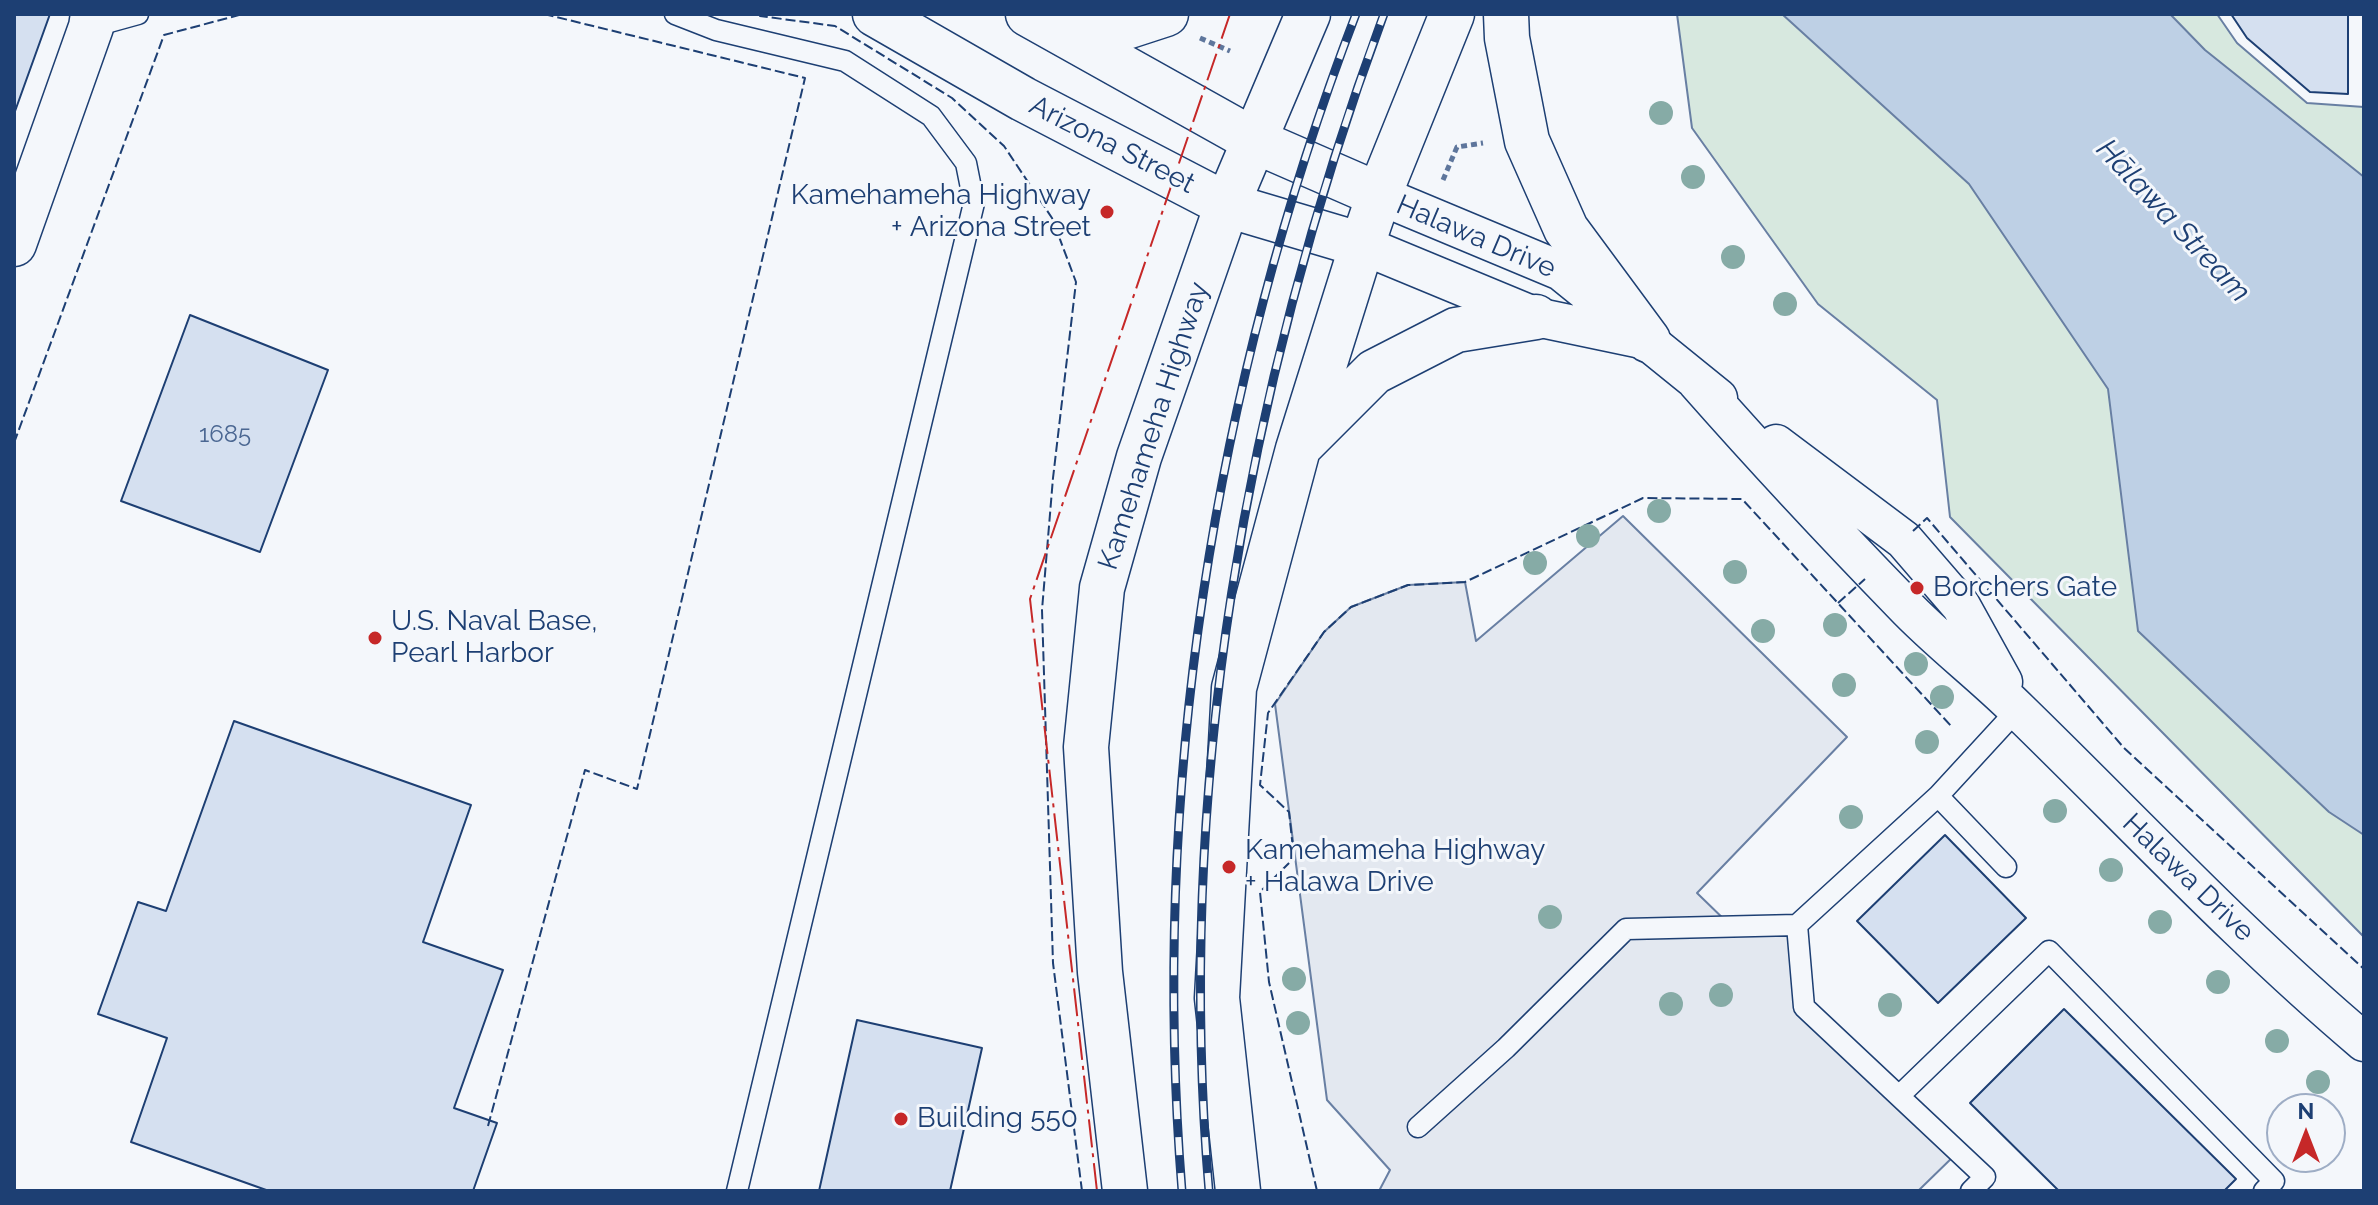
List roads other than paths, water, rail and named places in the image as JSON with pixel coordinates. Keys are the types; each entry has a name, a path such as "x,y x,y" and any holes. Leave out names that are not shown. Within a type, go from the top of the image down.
{"main road":[{"name":"Arizona Street","path":"875,14 1023,99 1227,205 1362,245"},
{"name":"Kamehameha Highway","path":"1125,1191 1100,972 1086,747 1102,588 1139,457 1227,205 1308,14"},
{"path":"1238,1191 1217,998 1234,688 1298,449 1362,245 1452,14"},
{"path":"1506,14 1507,38 1527,141 1566,229 1648,340"},
{"path":"14,244 95,18"},
{"path":"1042,21 1255,141 1379,195"},
{"path":"1042,21 1123,28 1181,25"},
{"path":"1298,449 1374,372 1456,330 1536,317"}],"street":[{"name":"Halawa Drive","path":"1379,195 1561,271 1697,382 1773,469 1904,605 2018,709 2191,883 2318,1003 2364,1042"},
{"name":"Halawa Drive","path":"1362,245 1536,317 1648,340"}],"lane":[{"path":"95,18 138,14"},
{"path":"675,14 716,30 845,61 931,116 966,163 974,203 737,1191"},
{"path":"1418,1127 1506,1048 1626,929 1797,925 1938,796 2018,709"},
{"path":"1938,796 2006,867"},
{"path":"1797,925 1804,1007 1985,1177 1971,1191"},
{"path":"1899,1096 2049,951 2274,1181 2264,1191"}],"water":[{"name":"Hālawa Stream","path":"1782,14 2170,14 2205,50 2364,177 2364,835 2329,812 2138,631 2108,389 1969,184"}],"railway":[{"path":"1182,1191 1174,1041 1176,892 1185,742 1203,593 1230,445 1264,299 1306,155 1356,14"},
{"path":"1209,1191 1201,1041 1202,891 1213,742 1232,593 1259,446 1293,300 1335,156 1384,14"}],"place":[{"name":"Kamehameha Highway + Arizona Street","path":"1107,212"},
{"name":"Borchers Gate","path":"1917,588"},
{"name":"U.S. Naval Base, Pearl Harbor","path":"375,638"},
{"name":"Kamehameha Highway + Halawa Drive","path":"1229,867"},
{"name":"Building 550","path":"901,1119"}]}
